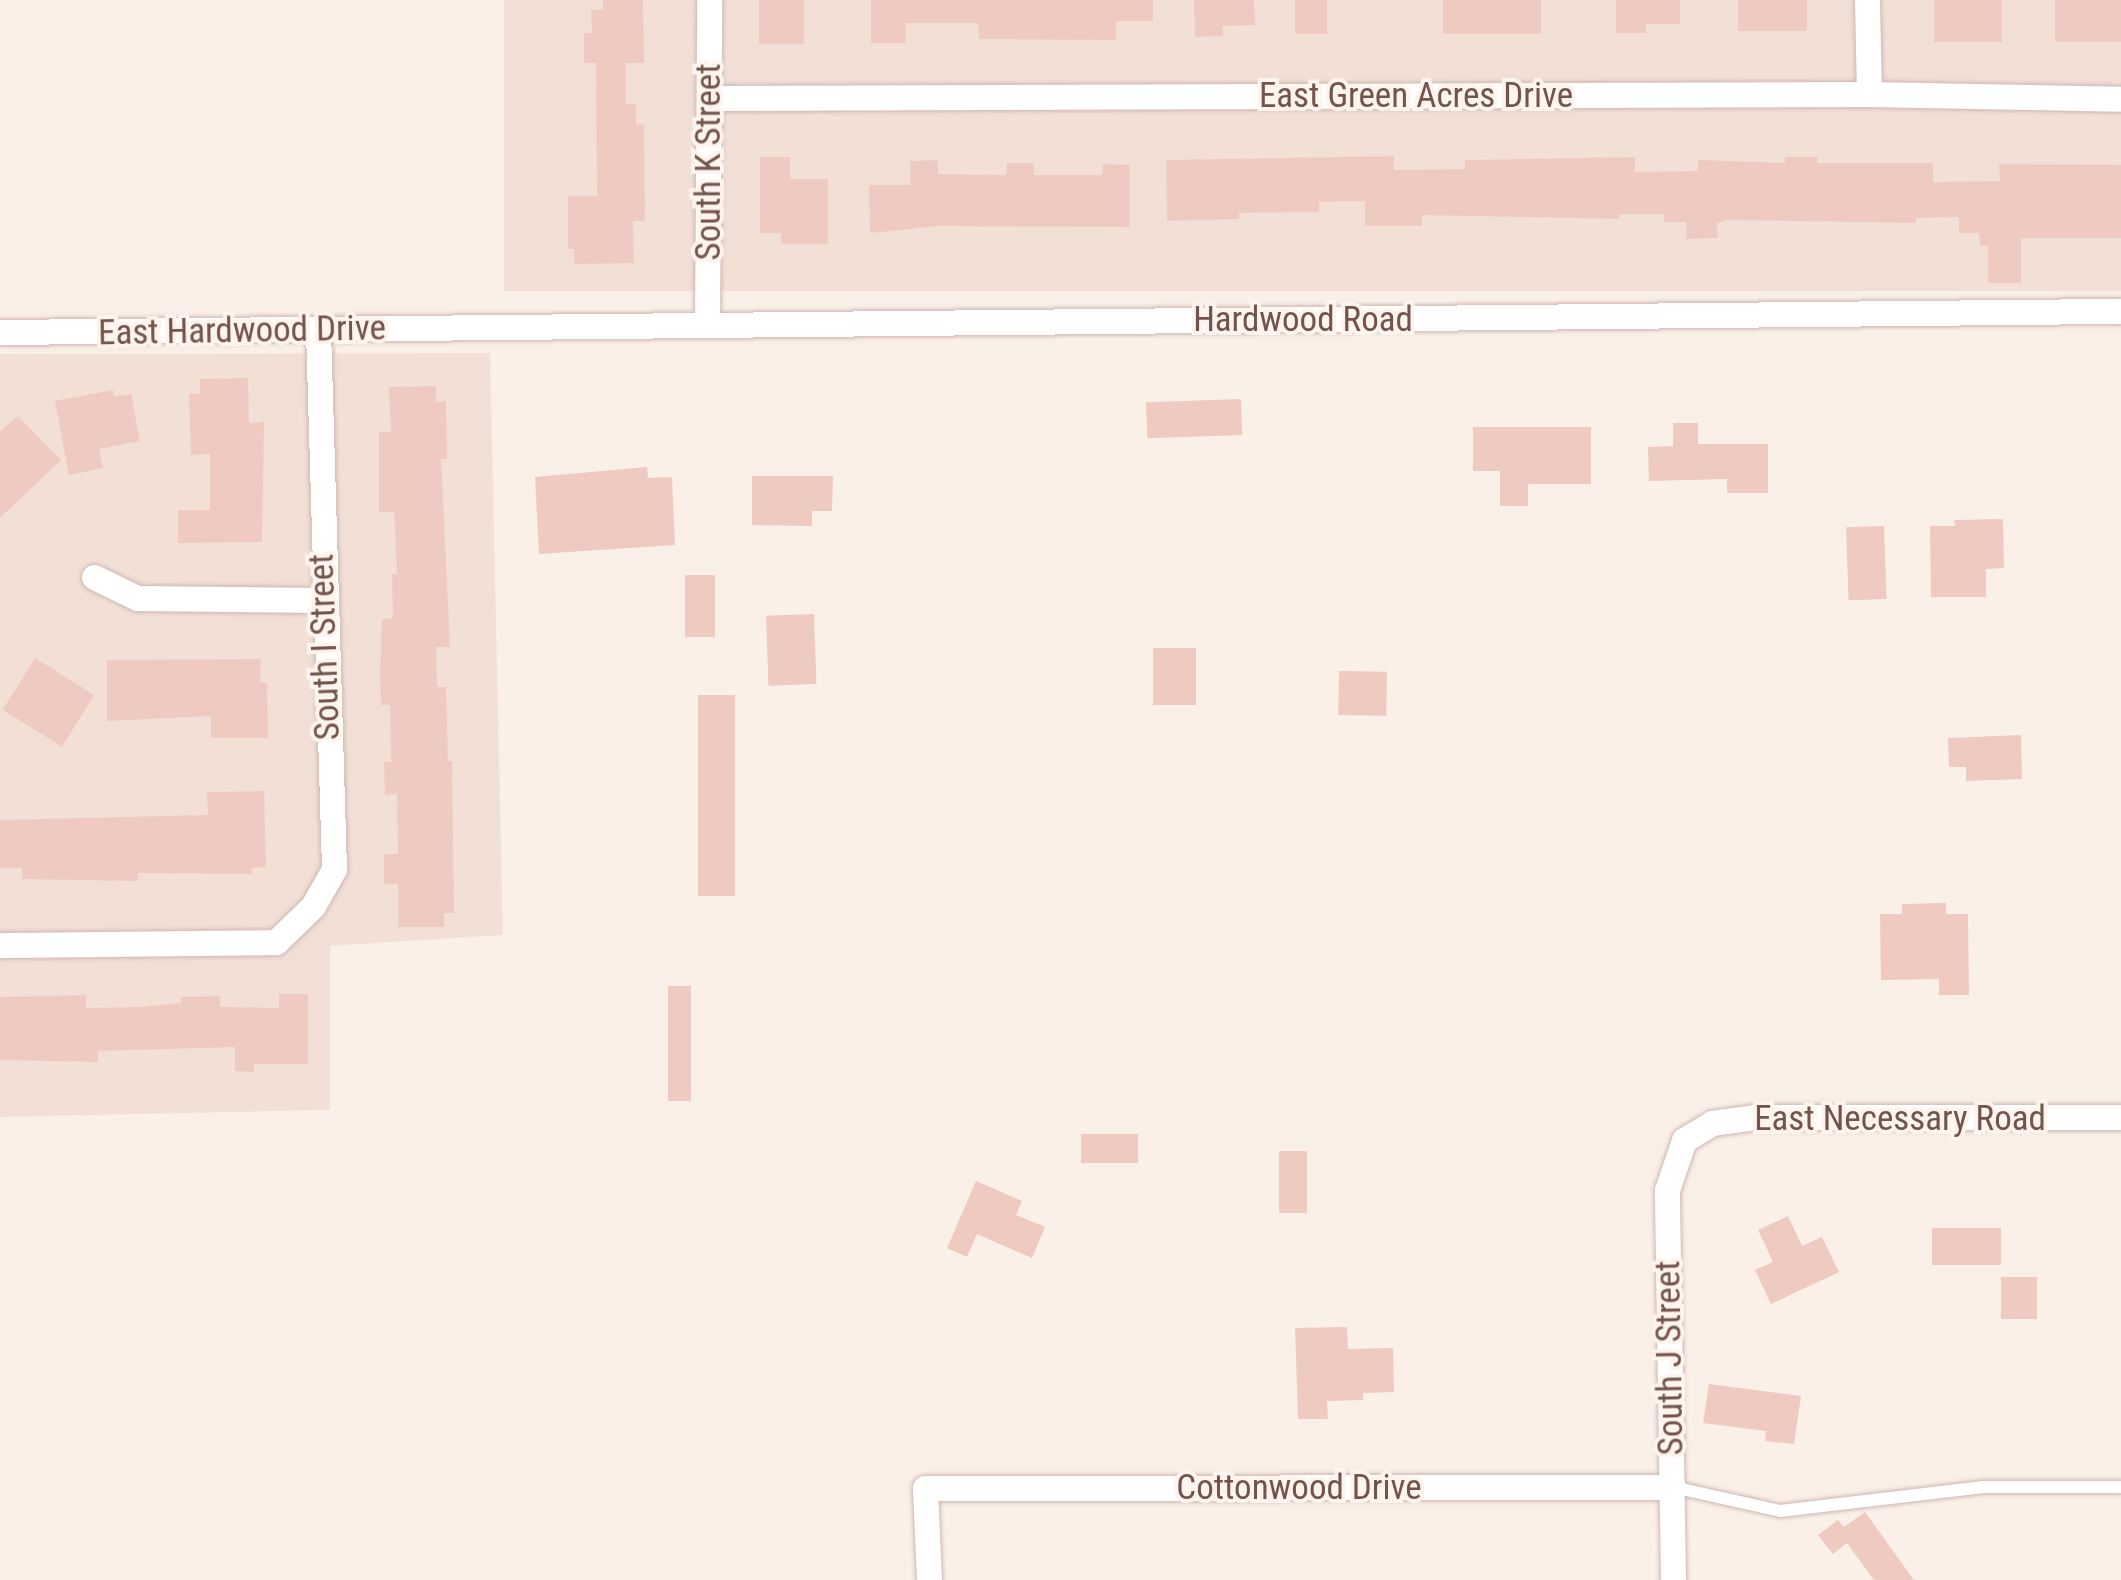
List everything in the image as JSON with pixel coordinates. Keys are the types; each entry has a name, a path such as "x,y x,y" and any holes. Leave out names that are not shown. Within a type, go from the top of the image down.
{"street":[{"name":"South K Street","path":"707,323 709,0"},
{"path":"1868,0 1869,94"},
{"name":"East Green Acres Drive","path":"710,98 1869,94 2121,99"},
{"name":"Hardwood Road","path":"484,328 707,323 1792,318 2121,311"},
{"name":"East Hardwood Drive","path":"0,332 484,328"},
{"name":"South I Street","path":"0,945 276,942 313,906 334,869 318,331"},
{"path":"94,577 137,598 323,600"},
{"name":"East Necessary Road","path":"1684,1140 1712,1123 1756,1117 2121,1117"},
{"name":"South J Street","path":"1673,1580 1668,1190 1684,1140"},
{"name":"Cottonwood Drive","path":"929,1580 925,1488 1673,1487"}],"lane":[{"path":"1673,1487 1780,1511 1984,1487 2121,1487"}],"shaded area":[{"path":"504,0 2121,0 2121,291 504,291"},
{"path":"490,353 503,935 330,946 330,1110 0,1117 0,354"}],"building":[{"path":"603,0 643,0 644,63 626,63 626,104 636,104 636,125 644,124 645,221 633,221 634,263 574,264 574,249 568,249 568,196 597,196 596,63 584,63 584,33 592,33 591,10 603,10"},
{"path":"759,0 804,0 804,44 759,44"},
{"path":"871,0 1153,0 1153,21 1116,21 1116,40 979,39 978,23 906,23 906,43 871,43"},
{"path":"1194,0 1254,0 1255,25 1222,26 1223,36 1195,37"},
{"path":"1295,0 1327,0 1327,34 1295,34"},
{"path":"1443,0 1541,0 1541,34 1443,34"},
{"path":"1616,0 1680,0 1680,24 1646,24 1646,33 1616,33"},
{"path":"1738,0 1807,0 1807,31 1738,31"},
{"path":"1934,0 2002,0 2002,42 1934,42"},
{"path":"2055,0 2121,0 2121,42 2055,42"},
{"path":"1394,156 1394,170 1465,169 1465,160 1635,157 1635,172 1698,171 1698,160 1785,163 1785,157 1818,157 1817,163 1933,163 1933,182 2000,181 1999,164 2121,165 2121,238 2021,238 2021,283 1988,283 1988,246 1980,246 1979,233 1959,233 1959,217 1916,218 1916,223 1727,220 1717,223 1718,238 1686,239 1686,222 1664,222 1664,214 1619,214 1619,219 1422,215 1422,226 1365,226 1365,201 1319,202 1319,212 1239,213 1239,219 1167,221 1166,160"},
{"path":"760,157 790,157 790,179 828,179 828,244 781,244 781,233 760,233"},
{"path":"938,160 938,174 1006,175 1007,163 1034,163 1034,175 1102,175 1103,164 1130,165 1130,227 939,226 870,233 869,185 910,185 910,161"},
{"path":"248,378 249,423 264,422 262,542 178,543 178,510 210,510 210,454 191,455 189,394 200,394 200,379"},
{"path":"436,386 436,402 446,401 447,459 441,459 450,647 436,647 437,687 446,687 448,761 452,761 454,913 444,913 444,927 398,927 398,884 384,884 384,854 398,854 397,794 385,795 384,762 391,762 390,705 381,705 380,674 382,619 393,618 392,574 397,574 394,512 379,512 379,432 391,432 389,387"},
{"path":"113,390 114,397 131,394 140,441 99,449 103,468 69,475 55,401"},
{"path":"1241,399 1242,435 1147,438 1146,402"},
{"path":"18,416 61,460 0,518 0,432"},
{"path":"1673,423 1698,423 1698,444 1768,444 1768,493 1727,493 1727,479 1649,481 1648,447 1673,446"},
{"path":"1473,427 1591,427 1591,484 1528,484 1528,506 1500,506 1500,471 1473,471"},
{"path":"647,467 648,478 672,477 675,545 539,554 535,477"},
{"path":"752,476 833,476 832,511 812,511 812,526 752,525"},
{"path":"2003,519 2004,568 1986,569 1986,597 1931,597 1930,526 1955,526 1954,520"},
{"path":"1884,526 1887,599 1849,600 1846,527"},
{"path":"685,575 715,575 715,637 685,637"},
{"path":"814,614 816,684 768,686 766,616"},
{"path":"1153,648 1196,648 1196,705 1153,705"},
{"path":"35,658 94,695 62,747 3,710"},
{"path":"261,659 260,682 267,683 268,738 211,738 211,716 107,721 107,660"},
{"path":"1339,671 1387,672 1386,716 1338,715"},
{"path":"698,695 735,695 735,896 698,896"},
{"path":"2021,735 2022,779 1966,781 1966,767 1949,767 1948,738"},
{"path":"264,791 266,867 252,868 252,874 138,873 138,881 22,879 22,868 0,868 0,820 208,815 207,792"},
{"path":"1946,903 1946,914 1968,914 1969,995 1939,995 1939,979 1881,980 1880,914 1902,914 1902,904"},
{"path":"668,986 691,986 691,1101 668,1101"},
{"path":"279,994 308,994 308,1064 254,1064 254,1072 235,1071 235,1047 98,1051 98,1062 0,1060 0,997 86,995 86,1008 141,1007 181,1003 181,997 220,996 220,1007 279,1008"},
{"path":"1081,1134 1138,1134 1138,1163 1081,1163"},
{"path":"1279,1151 1307,1151 1307,1213 1279,1213"},
{"path":"976,1181 1022,1201 1016,1215 1045,1227 1032,1258 977,1234 967,1257 947,1248"},
{"path":"1788,1216 1802,1246 1822,1237 1839,1272 1771,1304 1755,1270 1773,1262 1758,1230"},
{"path":"1932,1228 2001,1228 2001,1265 1932,1265"},
{"path":"2001,1277 2037,1277 2037,1319 2001,1319"},
{"path":"1347,1327 1348,1349 1393,1348 1394,1392 1363,1393 1363,1400 1327,1401 1328,1419 1298,1419 1295,1328"},
{"path":"1709,1384 1801,1396 1794,1444 1765,1441 1766,1431 1703,1423"},
{"path":"1865,1512 1914,1580 1874,1580 1847,1543 1833,1554 1818,1535 1838,1520 1844,1527"}]}
